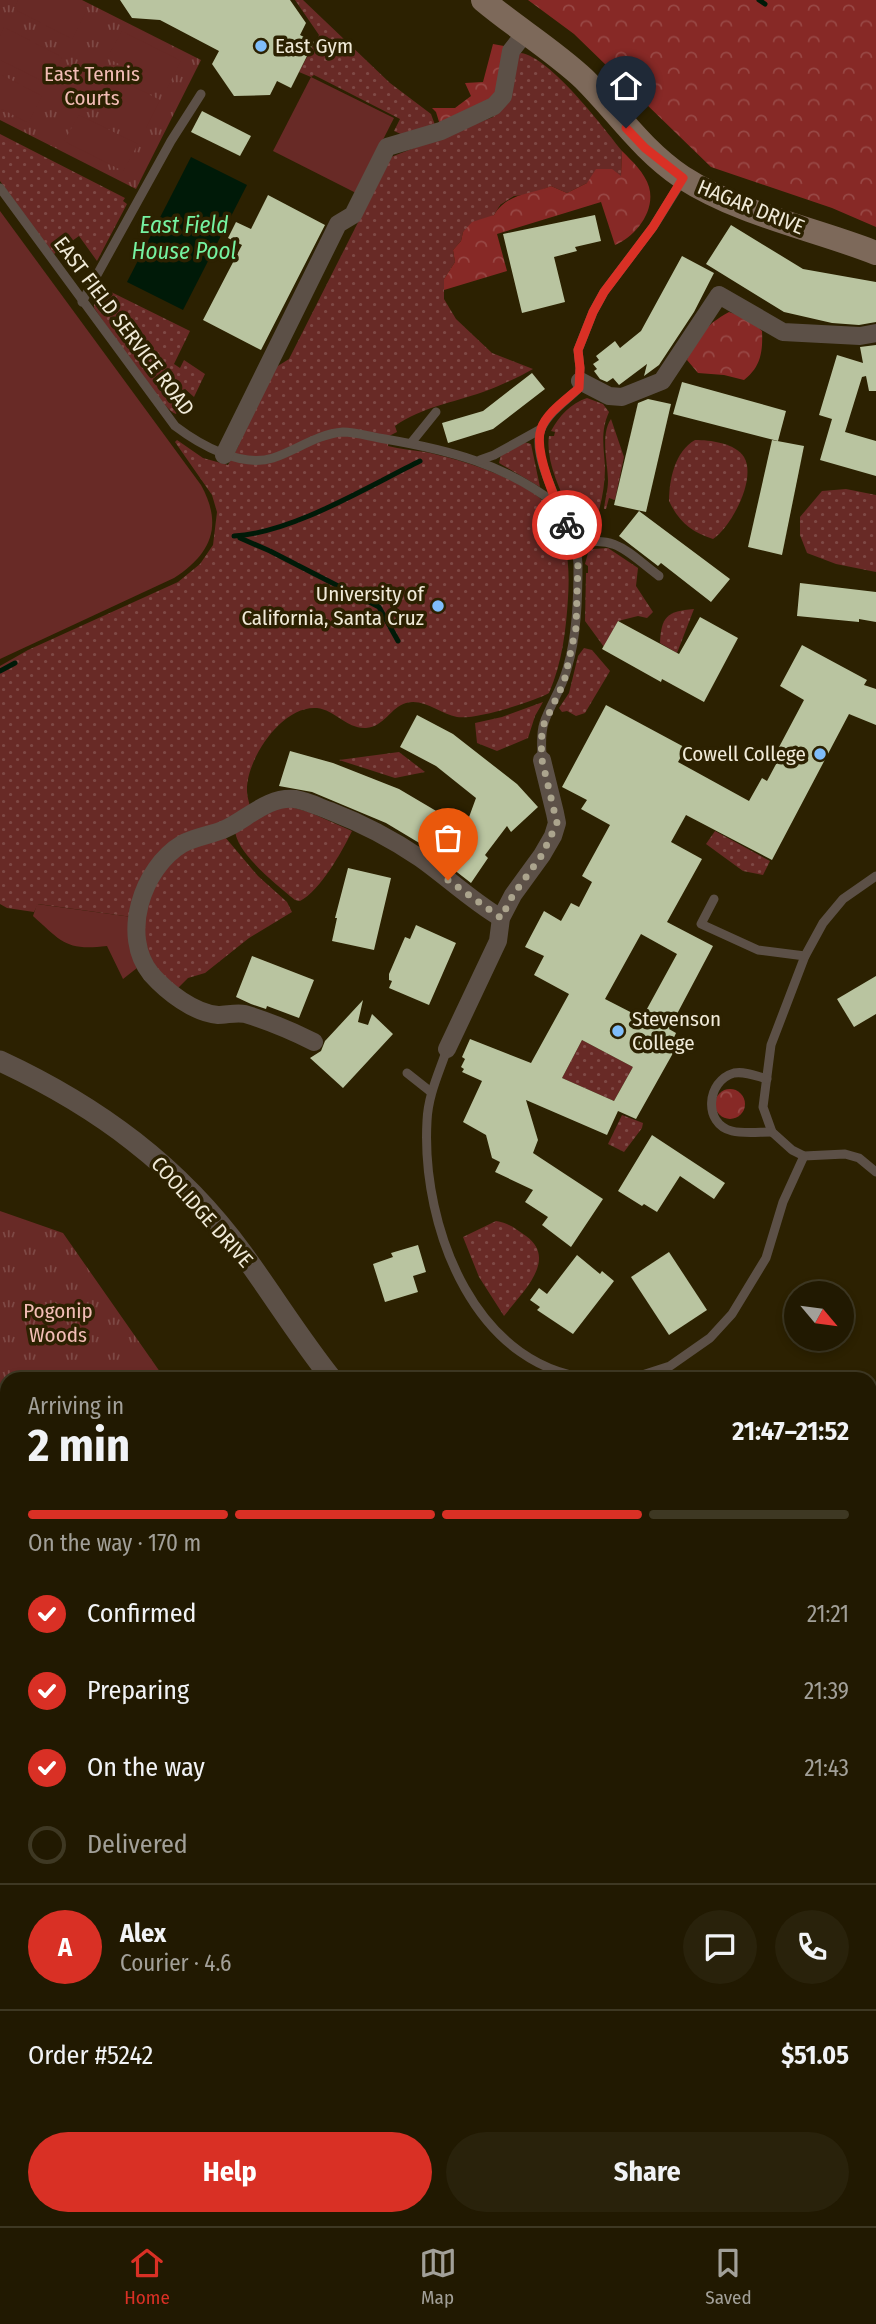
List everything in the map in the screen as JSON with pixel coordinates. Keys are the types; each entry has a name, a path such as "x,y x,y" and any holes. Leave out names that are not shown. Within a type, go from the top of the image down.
{"main road":[{"name":"HAGAR DRIVE","path":"482,0 585,81 645,148 683,178 771,218 876,253"}],"street":[{"path":"224,454 338,224 353,215 387,147 441,131 494,106 503,96 511,51 525,33"},
{"path":"580,381 609,396 622,397 662,381 719,295 783,332 860,336 876,333"},
{"path":"447,1049 498,941 501,918 513,895 542,855 557,823 542,760"},
{"path":"314,1042 292,1031 241,1013 217,1015 189,1005 172,994 150,973 142,959 137,940 139,908 161,861 171,852 198,837 227,828 280,800 295,799 375,832 420,858 501,918"},
{"name":"COOLIDGE DRIVE","path":"0,1061 67,1096 111,1123 150,1153 183,1184 242,1252 327,1372"}],"lane":[{"path":"82,302 171,141 201,94"},
{"path":"480,460 541,429 552,413 579,388 578,350 593,312 604,292 653,227 683,178"},
{"name":"EAST FIELD SERVICE ROAD","path":"0,188 175,426 204,447 257,460 272,458 321,436 346,432 411,443 480,460 541,492 557,505"},
{"path":"411,443 436,412"},
{"path":"541,429 542,461 557,505 576,545 576,628 564,682 544,724 542,760"},
{"path":"576,545 594,540 609,542 659,576"},
{"path":"876,876 843,900 823,923 805,956 771,1045 763,1107 772,1132 783,1144 804,1156 845,1154 859,1158 876,1172"},
{"path":"714,899 701,924 758,950 805,956"},
{"path":"447,1049 431,1092 427,1121 429,1170 445,1250 476,1309 519,1351 536,1362 562,1372"},
{"path":"407,1073 431,1092"},
{"path":"767,1079 743,1073 732,1074 721,1081 713,1093 710,1108 721,1126 732,1131 772,1132"},
{"path":"651,1372 670,1366 710,1338 732,1314 766,1258 783,1202 804,1156"}],"green space":[{"name":"East Tennis Courts","path":"0,0 82,0 201,60 136,189 0,120"},
{"path":"18,0 62,0 86,12 72,39 14,9"},
{"path":"295,0 303,0 390,83 431,114 435,125 403,135 394,131 400,119 314,75 311,77 299,72 319,35"},
{"path":"528,0 876,0 876,227 832,208 711,167 574,34"},
{"path":"4,27 62,57 49,84 0,60 0,36"},
{"path":"122,31 181,61 167,88 107,58"},
{"path":"493,44 504,46 496,97 440,125 432,108 455,108 471,96 465,83 483,82"},
{"path":"521,53 533,57 561,79 602,126 622,151 621,177 587,183 567,193 551,186 532,194 514,196 500,205 494,215 463,232 461,241 453,250 455,262 444,279 444,299 456,319 492,353 533,369 489,390 405,420 395,426 397,432 389,436 388,446 439,455 493,472 528,489 551,510 564,541 569,587 563,647 549,693 504,710 465,717 451,715 426,704 406,703 396,708 383,721 366,728 353,726 323,709 304,709 279,725 259,750 248,778 250,807 233,819 179,839 132,917 38,904 34,912 7,908 0,904 0,666 28,650 178,582 200,564 213,545 217,512 212,495 175,442 177,440 203,458 228,465 239,445 238,438 273,369 289,359 391,157 493,117 508,101 515,56"},
{"path":"101,70 160,100 146,128 86,98"},
{"path":"0,74 42,96 28,123 0,108"},
{"path":"311,77 394,118 356,193 273,151"},
{"path":"79,115 138,144 123,171 64,141"},
{"path":"0,134 125,198 123,201 127,204 97,261 79,236 54,254 47,246 0,181"},
{"path":"622,151 644,177 650,196 647,214 630,236 615,245 601,202 497,234 507,271 444,290 444,279 455,262 453,250 472,222 494,215 505,202 551,186 567,193 587,183 596,169 612,169 621,176"},
{"path":"0,211 201,485 208,499 212,525 205,548 197,559 174,578 0,659"},
{"path":"101,287 190,331 174,364 180,368 184,360 205,374 194,397 185,389 173,397 180,407 176,414 147,383 94,308 94,299"},
{"path":"729,312 750,319 762,331 760,358 754,370 744,380 698,373 687,360 703,332"},
{"path":"587,398 603,404 609,412 603,446 603,492 596,522 589,533 574,523 555,477 548,446 549,436 554,436 555,432 551,431 562,415"},
{"path":"611,419 624,457 615,500 609,498 604,509 608,481 605,441"},
{"path":"695,440 735,448 744,457 747,466 745,489 740,502 727,524 713,539 686,525 669,501 674,467 682,451"},
{"path":"524,442 531,444 540,487 499,463 501,455"},
{"path":"846,489 876,495 876,572 836,564 807,553 800,535 800,517 822,491"},
{"path":"608,548 638,568 636,586 653,612 647,618 638,616 618,621 604,647 585,621 588,566 585,564 588,553 593,549"},
{"path":"694,609 677,653 660,643 662,627 667,617"},
{"path":"584,648 592,650 610,671 585,713 576,716 567,711 562,712 559,708 569,693 578,656"},
{"path":"543,702 528,738 497,751 477,743 475,723 502,717"},
{"path":"399,752 425,772 395,778 339,760"},
{"path":"284,805 309,812 352,831 323,879 300,901 295,900 259,868 242,849 235,830"},
{"path":"715,831 770,861 763,875 743,871 706,844"},
{"path":"225,837 258,876 287,902 292,912 249,938 205,973 188,978 176,990 150,963 140,930 156,878 185,850"},
{"path":"37,904 132,917 134,959 137,968 123,979 107,946 82,947 65,943 33,916"},
{"path":"582,1040 633,1067 614,1101 562,1078"},
{"path":"730,1089 741,1093 745,1104 741,1115 730,1119 719,1115 715,1104 719,1093"},
{"path":"622,1115 643,1123 624,1152 608,1144"},
{"name":"Pogonip Woods","path":"0,1211 63,1233 160,1372 0,1372"},
{"path":"496,1221 509,1225 526,1236 535,1245 539,1255 534,1276 504,1316 479,1277 463,1237"}],"water":[{"name":"East Field House Pool","path":"191,157 247,185 183,310 127,282"}],"building":[{"name":"East Gym","path":"120,0 290,0 306,23 300,35 314,42 291,88 277,81 270,95 234,96 212,64 219,51 160,20 132,18"},
{"path":"202,111 251,136 240,156 191,132"},
{"path":"268,195 325,225 261,350 203,320 242,245 228,238 236,222 251,229"},
{"path":"595,215 601,241 575,247 577,251 554,257 565,302 522,313 503,234"},
{"path":"731,225 803,269 876,282 876,322 859,325 832,323 784,312 706,264"},
{"path":"682,256 714,273 694,312 659,365 644,376 647,364 619,385 613,378 607,382 600,379 594,371 597,369 593,364 599,360 596,356 615,341 620,348 641,331"},
{"path":"876,345 876,391 869,391 866,376 862,377 845,432 876,441 876,476 820,460 832,419 819,415 837,355 863,363 860,347"},
{"path":"532,373 545,389 493,429 448,443 442,423 483,411"},
{"path":"682,382 786,411 778,441 673,414"},
{"path":"648,399 671,404 646,512 614,505 638,403"},
{"path":"772,440 804,446 782,555 748,547"},
{"path":"639,511 730,579 711,602 661,563 658,566 619,536"},
{"path":"800,583 876,592 876,622 797,616"},
{"path":"700,617 738,638 704,702 602,649 618,621 679,654"},
{"path":"802,645 867,680 864,685 876,689 876,725 849,714 772,860 686,815 671,842 702,859 667,922 713,946 669,1029 676,1033 672,1042 677,1046 636,1119 618,1111 607,1135 526,1100 538,1140 533,1153 603,1199 571,1247 542,1225 548,1217 525,1202 533,1190 495,1172 500,1162 492,1158 486,1135 463,1122 482,1081 462,1072 464,1069 461,1067 465,1059 462,1057 470,1039 531,1063 569,994 534,975 544,956 525,947 544,911 561,921 571,903 579,907 592,882 582,876 610,825 581,809 587,800 562,787 606,705 686,748 678,762 749,801 762,778 767,781 783,751 778,749 804,700 780,686","holes":["641,934 677,954 642,1018 605,999","582,1040 633,1067 614,1101 562,1078"]},
{"path":"417,715 453,734 517,784 538,807 511,832 507,826 485,855 488,858 471,883 444,862 446,859 386,823 312,792 279,786 290,751 333,763 399,789 465,828 476,798 436,766 400,747"},
{"path":"348,868 391,878 374,950 332,941"},
{"path":"416,925 456,943 429,1005 389,988 392,981 389,980 389,974 405,937 410,939"},
{"path":"252,956 314,980 299,1018 236,997"},
{"path":"876,976 876,1014 854,1027 837,999"},
{"path":"363,1000 358,1022 368,1025 372,1014 393,1034 343,1088 310,1058 321,1051 325,1041"},
{"path":"652,1135 725,1183 714,1199 680,1176 657,1212 618,1191"},
{"path":"418,1245 426,1272 413,1276 418,1292 385,1302 373,1264 393,1257 391,1253"},
{"path":"669,1252 707,1310 669,1335 631,1277"},
{"path":"577,1255 600,1274 602,1271 614,1281 573,1334 537,1310 540,1307 530,1300 539,1288 547,1294"}],"waterway":[{"path":"759,0 765,4"},
{"path":"234,536 280,527 304,518 420,461"},
{"path":"240,538 379,607 398,641"},
{"path":"0,671 15,663"}],"way so far":[{"path":"448,880 501,918 513,895 553,836 557,823 542,760 541,740 544,724 564,682 576,628 578,563 576,545 567,525"}],"place":[{"name":"East Gym","path":"261,46"},
{"name":"University of California, Santa Cruz","path":"438,606"},
{"name":"Cowell College","path":"820,754"},
{"name":"Stevenson College","path":"618,1031"}],"route":[{"path":"567,525 542,461 541,429 552,413 579,388 578,350 593,312 604,292 653,227 683,178 645,148 626,128"}]}
